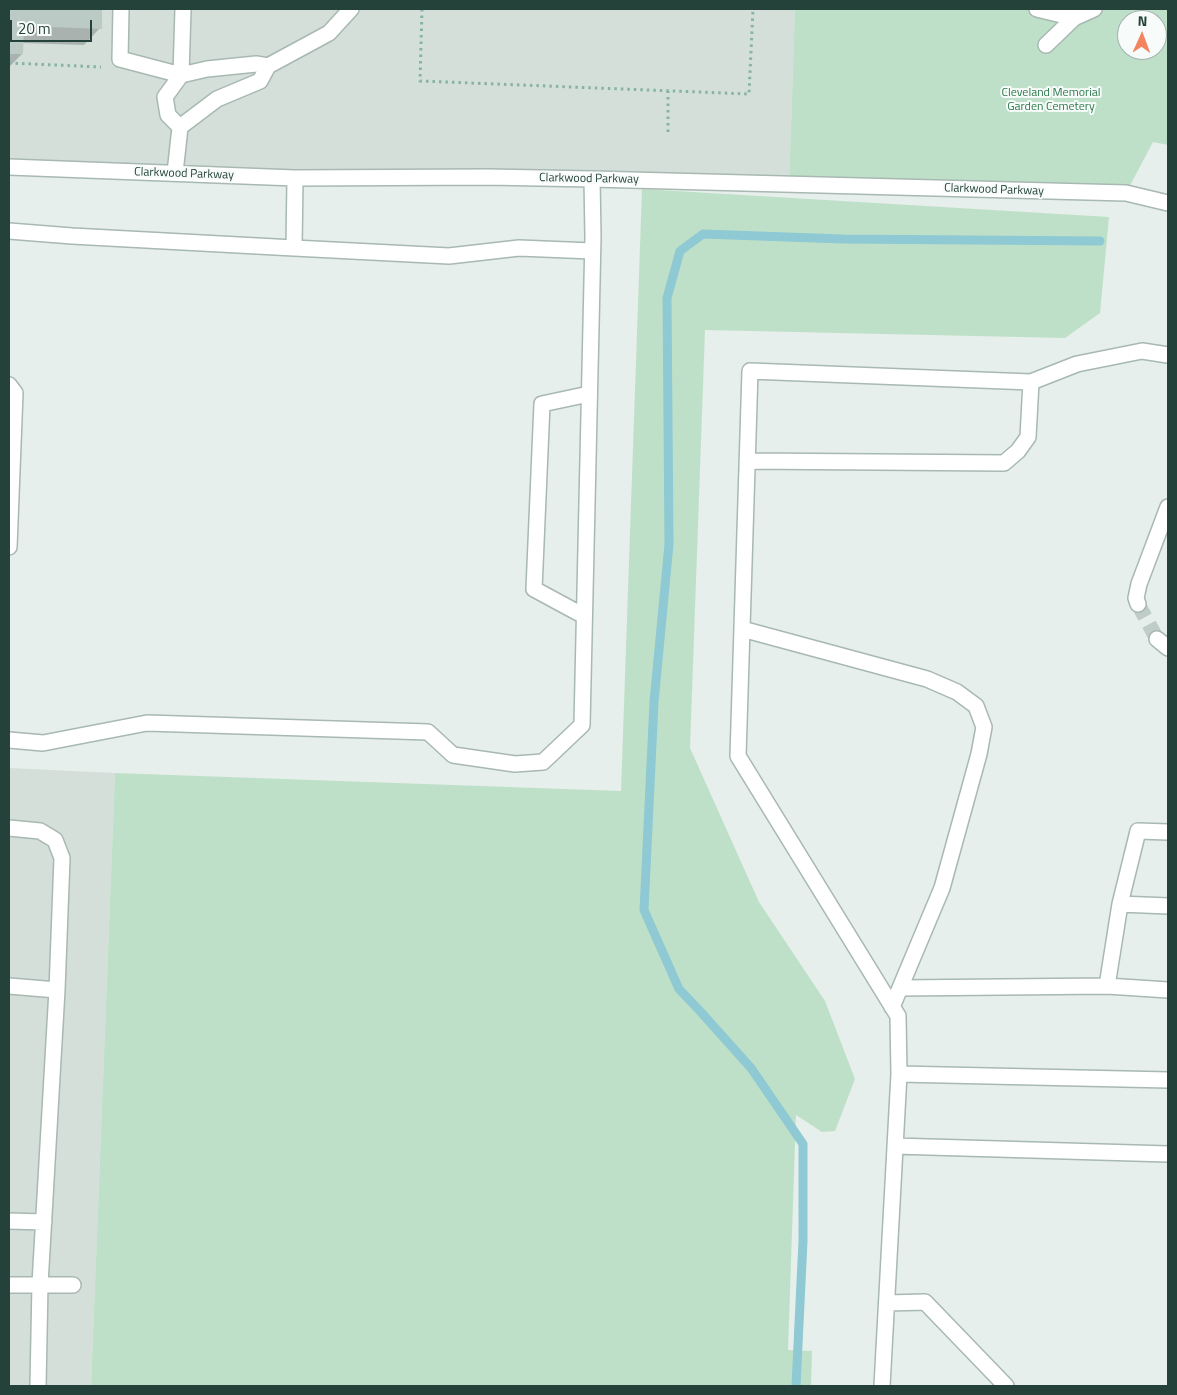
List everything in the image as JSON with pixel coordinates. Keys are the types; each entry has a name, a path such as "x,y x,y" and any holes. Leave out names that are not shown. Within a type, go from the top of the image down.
{"street":[{"path":"121,9 120,59 181,75 206,69 256,64 268,66"},
{"path":"180,128 168,115 165,97 181,75 183,9"},
{"path":"175,173 180,128 217,99 260,81 268,66 329,33 351,9"},
{"path":"1037,9 1074,18"},
{"path":"1046,45 1074,18 1094,9"},
{"name":"Clarkwood Parkway","path":"9,167 294,178 488,177 1126,193 1168,203"},
{"path":"294,178 294,248"},
{"path":"9,740 43,742 147,723 428,732 453,754 515,764 543,762 582,725 592,179"},
{"path":"9,231 449,256 519,248 592,250"},
{"path":"882,1386 899,1074 898,1016 738,756 750,371 1031,382 1077,364 1142,351 1168,355"},
{"path":"748,461 1004,463 1018,451 1028,437 1031,382"},
{"path":"9,385 15,393 9,547"},
{"path":"584,616 534,589 542,404 589,394"},
{"path":"1138,604 1136,598 1139,584 1168,507"},
{"path":"742,629 927,680 958,692 976,706 984,728 942,888 892,1007"},
{"path":"9,828 40,831 55,840 62,858 57,990 40,1284 38,1386"},
{"path":"1107,986 1120,904 1138,831 1168,832"},
{"path":"1120,904 1168,906"},
{"path":"9,986 57,990"},
{"path":"900,988 1107,986 1168,990"},
{"path":"899,1074 1168,1080"},
{"path":"895,1146 1168,1154"},
{"path":"9,1221 44,1222"},
{"path":"9,1285 73,1285"},
{"path":"887,1303 925,1302 1006,1386"}],"path":[{"path":"422,9 420,82 749,94 753,9"},
{"path":"9,63 104,67"},
{"path":"668,91 668,132"}],"shaded area":[{"path":"9,9 795,9 789,184 9,167"},
{"path":"9,768 115,773 91,1386 9,1386"}],"green space":[{"name":"Cleveland Memorial Garden Cemetery","path":"795,9 1168,9 1168,145 1153,142 1126,193 789,184"},
{"path":"642,189 1109,217 1100,313 1065,338 705,330 690,748 759,902 825,1001 855,1079 835,1131 822,1132 796,1115 788,1350 812,1351 811,1386 91,1386 115,773 621,791"}],"building":[{"path":"9,9 102,9 102,29 24,26 23,54 9,54"}],"waterway":[{"path":"796,1386 803,1241 803,1144 751,1068 679,989 644,910 654,702 669,544 667,298 680,251 703,234 842,239 1100,241"}],"tunnel":[{"path":"1138,604 1157,639"}]}
